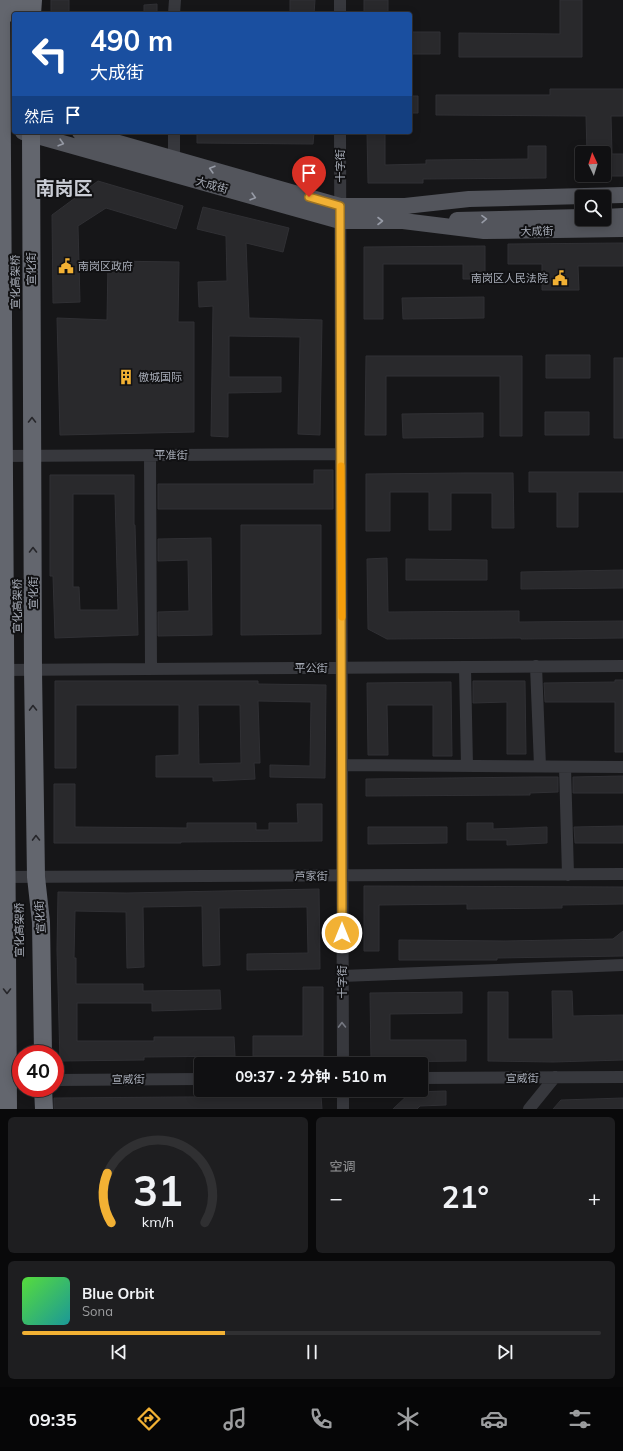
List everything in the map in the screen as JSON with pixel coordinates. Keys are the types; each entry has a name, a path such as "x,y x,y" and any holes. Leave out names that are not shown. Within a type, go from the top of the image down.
{"highway":[{"name":"宣化高架桥","path":"1,0 8,1109"},
{"path":"15,0 15,12"},
{"path":"32,12 33,0"},
{"name":"宣化高架桥","path":"14,134 20,1109"},
{"name":"宣化街","path":"25,134 32,456 36,877 41,922 43,1045"},
{"path":"32,1045 33,922 36,877"},
{"path":"32,1097 32,1109"},
{"path":"43,1097 44,1109"}],"main road":[{"path":"0,109 12,112"},
{"name":"大成街","path":"0,125 12,128"},
{"name":"大成街","path":"33,134 340,213 575,217"},
{"name":"大成街","path":"87,134 174,158 340,213"},
{"name":"大成街","path":"404,214 469,199 623,195"},
{"name":"大成街","path":"404,214 575,205"},
{"path":"611,205 623,205"},
{"name":"大成街","path":"404,214 484,231 623,229"},
{"path":"611,217 623,216"}],"street":[{"path":"174,0 174,12"},
{"path":"340,0 340,12"},
{"path":"174,134 174,158"},
{"name":"十字街","path":"340,134 343,1057"},
{"name":"平准街","path":"0,456 341,454"},
{"path":"150,456 151,669"},
{"path":"536,666 540,766"},
{"name":"平公街","path":"0,670 623,666"},
{"path":"465,667 467,766"},
{"path":"342,765 623,767"},
{"path":"565,767 568,875"},
{"name":"芦家街","path":"0,877 623,874"},
{"path":"342,976 623,965"},
{"path":"529,1109 555,1077"},
{"name":"宣威街","path":"428,1078 623,1077"},
{"name":"宣威街","path":"64,1080 194,1079"},
{"path":"343,1097 343,1109"}],"building":[{"path":"51,0 69,0 69,12 51,12"},
{"path":"290,0 315,0 314,12 290,12"},
{"path":"364,0 388,0 388,12 364,12"},
{"path":"560,0 582,0 582,57 459,57 459,33 560,34"},
{"path":"157,4 157,12 144,12 144,5"},
{"path":"412,32 440,32 440,54 412,54"},
{"path":"550,89 623,89 623,116 611,116 612,154 623,154 623,176 611,176 611,146 587,146 586,116 436,115 436,95 550,95"},
{"path":"412,96 418,96 418,113 412,113"},
{"path":"197,134 314,134 313,144 197,143"},
{"path":"367,134 385,134 385,165 426,164 426,160 528,159 528,146 546,146 546,178 423,179 423,183 368,183"},
{"name":"南岗区政府","path":"98,181 183,206 176,229 106,208 78,226 80,302 53,303 52,215"},
{"path":"203,207 289,228 283,252 246,243 249,318 322,320 320,435 298,434 300,337 229,336 229,377 281,377 281,392 228,393 228,437 211,436 213,306 199,307 198,282 227,281 226,236 197,229"},
{"name":"南岗区人民法院","path":"623,243 623,266 578,266 579,290 542,290 542,264 508,264 508,244"},
{"path":"485,246 485,279 463,279 463,264 383,264 383,319 364,319 364,247"},
{"name":"傲城国际","path":"108,261 179,262 178,322 194,322 194,432 60,435 57,318 107,320"},
{"path":"484,297 484,318 403,319 402,298"},
{"path":"546,355 590,355 590,378 546,378"},
{"path":"366,356 522,356 522,436 500,436 500,376 386,376 386,435 365,435"},
{"path":"614,358 623,358 623,438 614,438"},
{"path":"545,412 589,412 589,435 545,435"},
{"path":"483,413 483,437 403,438 402,414"},
{"path":"314,470 333,470 333,509 158,509 158,484 314,484"},
{"path":"529,472 623,472 623,492 578,492 578,527 557,527 557,492 529,492"},
{"path":"513,473 514,528 492,528 492,493 451,493 451,530 429,530 429,492 390,492 390,531 366,531 366,474"},
{"path":"50,475 134,475 134,525 138,635 55,638 53,576 50,576","holes":["73,494 115,494 118,610 80,610 79,587 73,587"]},
{"path":"241,525 321,525 321,634 241,635"},
{"path":"211,538 212,635 158,636 158,612 189,611 188,560 158,561 158,539"},
{"path":"387,558 388,612 519,611 519,622 623,621 623,638 387,639 368,629 367,559"},
{"path":"406,559 487,560 487,580 406,580"},
{"path":"623,570 623,588 521,589 521,572"},
{"path":"615,680 623,680 623,752 615,752 615,702 545,702 544,683 615,682"},
{"path":"55,681 258,681 258,684 326,685 325,778 270,777 270,765 310,766 311,702 258,701 260,763 254,763 255,779 213,781 213,777 156,777 156,756 179,755 179,705 76,705 76,768 55,768","holes":["198,705 240,705 241,763 199,764"]},
{"path":"473,681 525,681 526,754 507,754 507,702 473,703"},
{"path":"451,682 452,756 433,756 433,705 387,705 388,755 368,755 367,683"},
{"path":"623,776 623,793 573,793 573,777"},
{"path":"558,777 558,792 530,793 530,795 366,796 366,779"},
{"path":"54,784 75,784 75,827 187,828 187,823 256,823 256,830 269,830 269,823 298,823 297,804 322,804 322,841 54,843"},
{"path":"467,823 493,823 493,829 547,827 547,843 507,845 507,840 467,840"},
{"path":"623,826 623,843 575,843 574,827"},
{"path":"368,827 447,827 447,843 368,844"},
{"path":"364,886 623,887 623,904 562,905 562,908 467,909 467,904 379,905 379,951 364,951"},
{"path":"319,889 320,969 247,970 247,954 308,953 307,907 219,908 220,965 203,966 202,906 143,907 144,967 127,968 126,912 75,911 74,958 76,958 76,984 143,984 143,991 220,990 221,1009 152,1011 152,1003 77,1003 77,1041 154,1041 154,1037 234,1037 235,1056 144,1057 144,1060 64,1061 64,1045 60,1045 57,950 58,892 126,893"},
{"path":"623,931 623,956 497,958 497,960 399,960 399,940 505,941 613,939"},
{"path":"303,987 323,987 323,1056 253,1056 253,1036 303,1036"},
{"path":"552,991 572,991 573,1016 623,1015 623,1060 553,1062 488,1061 488,992 508,992 508,1039 553,1039"},
{"path":"462,992 462,1013 390,1014 390,1040 466,1040 466,1061 428,1061 428,1057 371,1057 370,993"},
{"path":"446,1091 446,1105 420,1106 417,1109 393,1109 406,1097 428,1097 428,1092"},
{"path":"321,1097 322,1109 54,1109 54,1098"},
{"path":"623,1098 623,1109 553,1109 561,1100"}],"slow traffic":[{"path":"341,466 342,617"}],"place":[{"name":"南岗区政府","path":"66,266"},
{"name":"南岗区人民法院","path":"560,278"},
{"name":"傲城国际","path":"126,377"}],"district":[{"name":"南岗区","path":"64,188"}],"route":[{"path":"309,197 340,206 342,933"}]}
